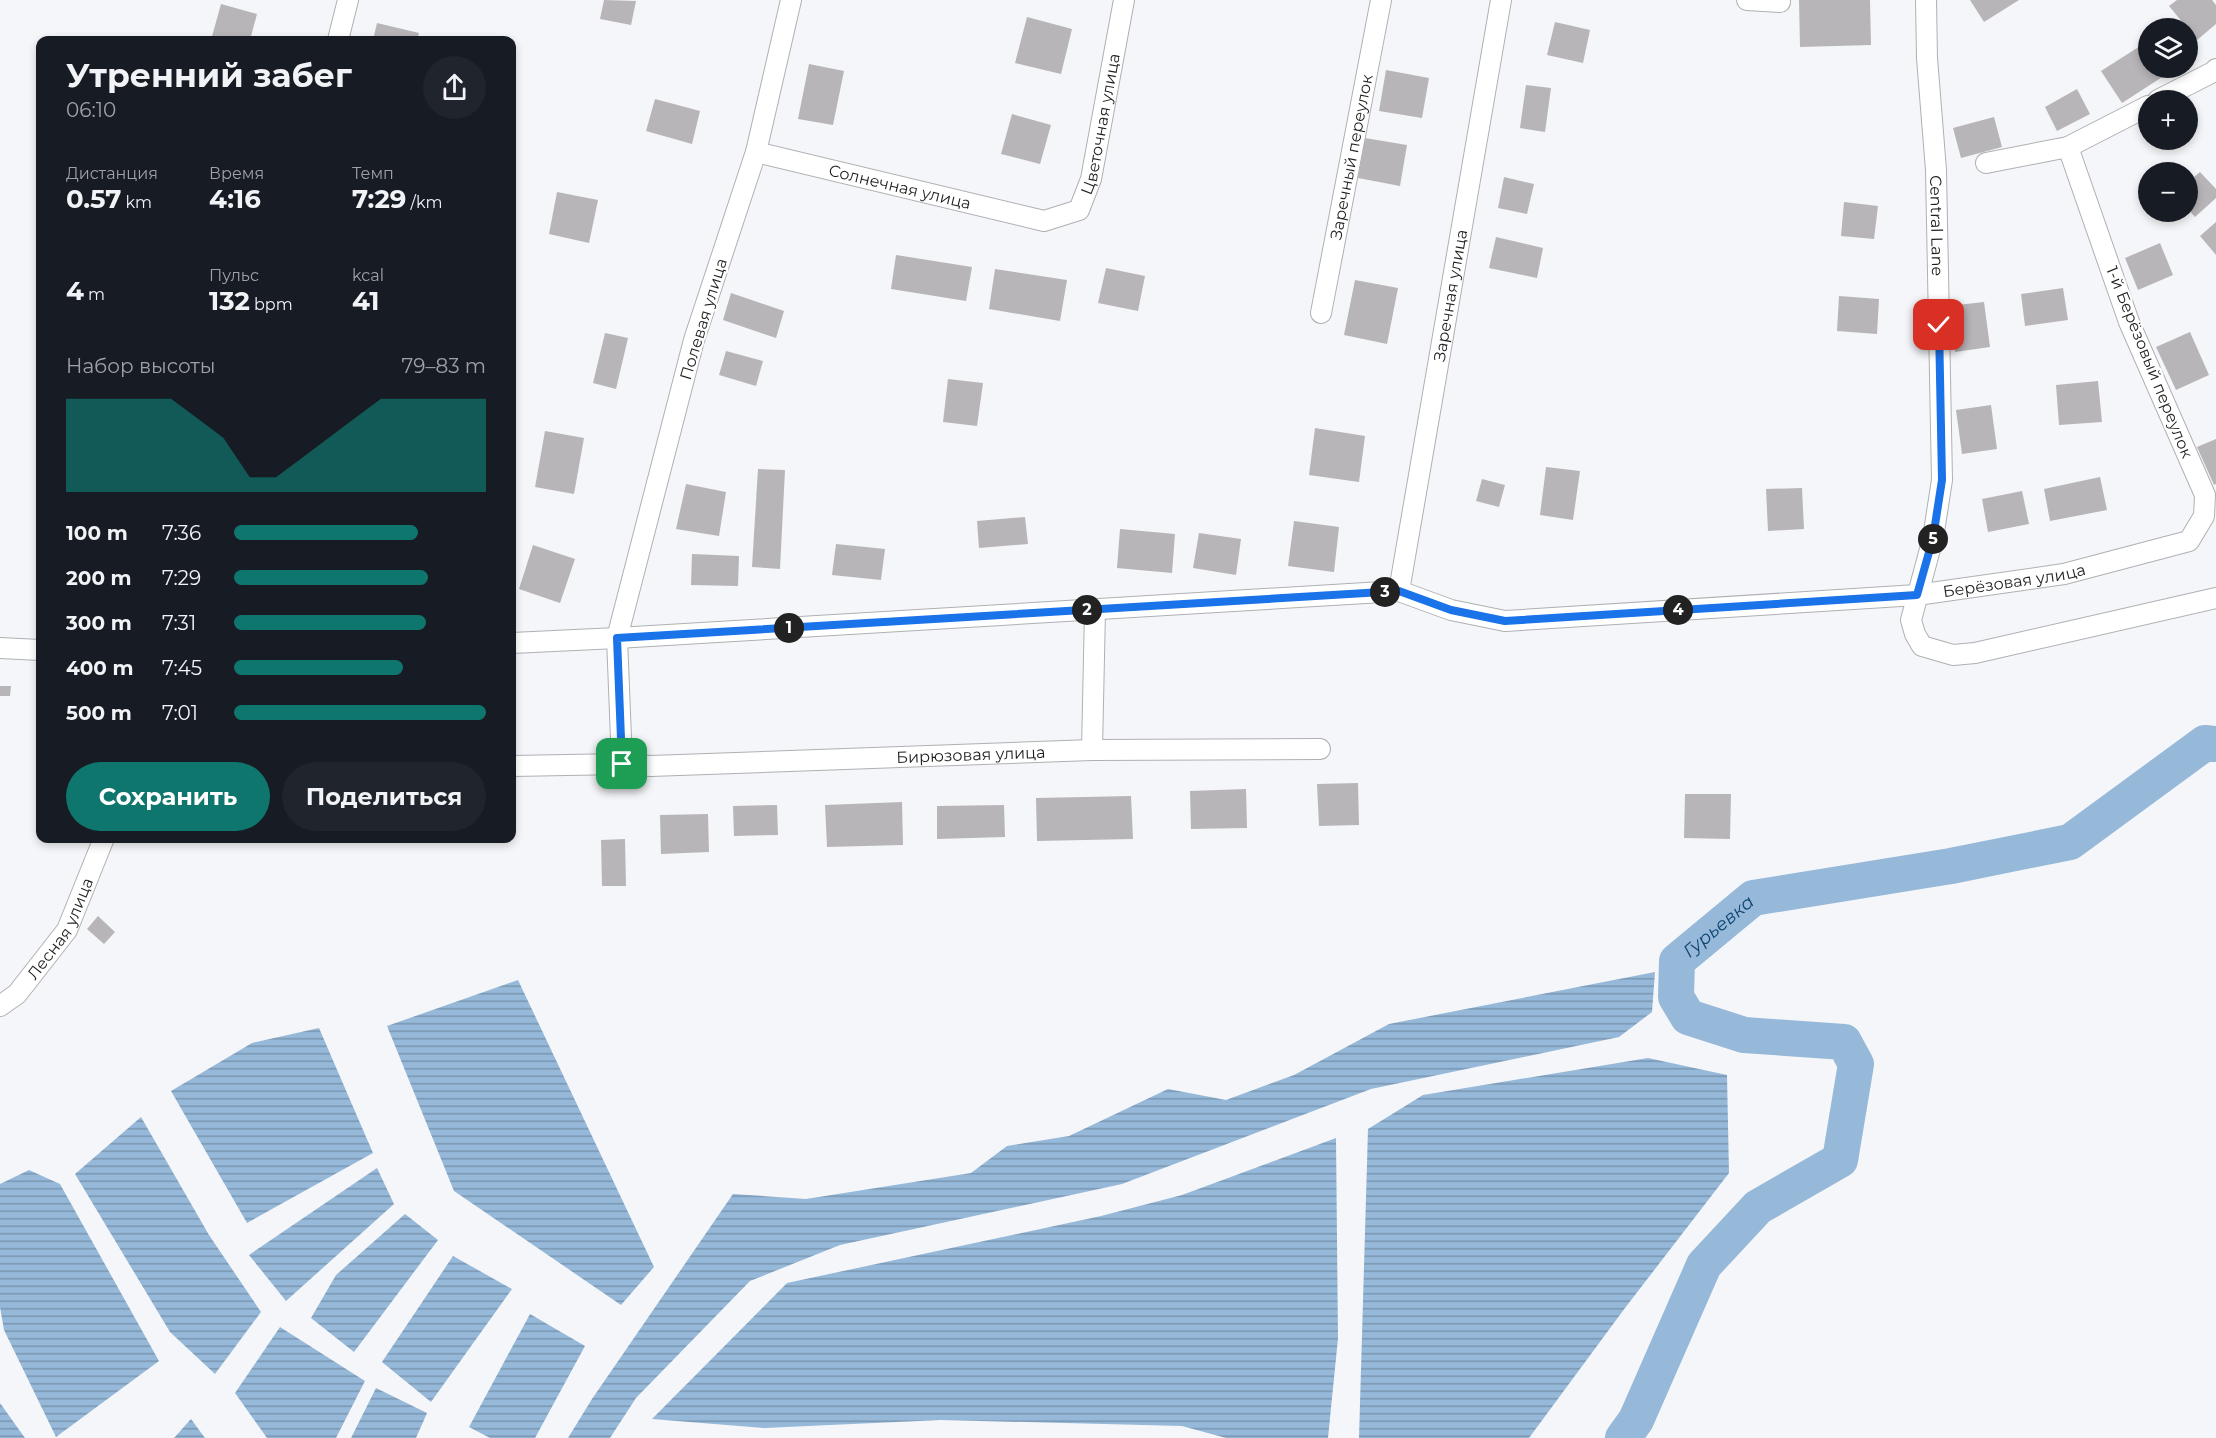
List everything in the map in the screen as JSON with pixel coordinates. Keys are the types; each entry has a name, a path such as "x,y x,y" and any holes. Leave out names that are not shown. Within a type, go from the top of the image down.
{"street":[{"path":"339,36 348,0"},
{"name":"Полевая улица","path":"617,638 694,340 756,152 791,0"},
{"name":"Цветочная улица","path":"1044,222 1079,210 1091,179 1124,0"},
{"name":"Заречный переулок","path":"1321,313 1381,0"},
{"name":"Заречная улица","path":"1399,591 1501,0"},
{"path":"1747,0 1780,2"},
{"name":"Central Lane","path":"1926,0 1936,170 1942,480 1933,538 1911,620 1915,634 1922,646 1953,655 1975,653 2216,598"},
{"path":"2178,90 2215,72"},
{"path":"1986,164 2068,147 2138,111"},
{"name":"1-й Берёзовый переулок","path":"2068,147 2129,322 2205,495 2204,516 2189,541"},
{"name":"Солнечная улица","path":"756,152 1044,222"},
{"name":"Берёзовая улица","path":"516,642 617,638 1399,591 1451,610 1505,621 1917,595 2064,574 2189,541"},
{"path":"1092,750 1095,610"},
{"path":"617,638 622,764"},
{"path":"0,648 36,650"},
{"name":"Бирюзовая улица","path":"516,766 622,764 651,766 1092,750 1320,749"},
{"name":"Лесная улица","path":"0,1006 17,994 68,930 102,843"}],"water":[{"path":"1655,972 1652,1012 1619,1037 1371,1089 1122,1184 840,1245 750,1281 636,1398 610,1438 568,1438 592,1399 733,1194 806,1199 971,1173 1007,1146 1069,1136 1168,1089 1226,1100 1294,1075 1389,1024"},
{"path":"518,980 654,1267 621,1305 454,1191 387,1026"},
{"path":"319,1028 373,1153 247,1223 171,1091 252,1043"},
{"path":"1648,1058 1727,1075 1729,1173 1529,1438 1359,1438 1368,1129 1423,1095"},
{"path":"141,1117 209,1235 261,1312 215,1374 170,1332 75,1174"},
{"path":"1336,1138 1338,1338 1328,1438 1226,1438 1182,1426 941,1420 764,1428 652,1419 787,1283 1101,1216 1182,1195"},
{"path":"377,1168 394,1204 286,1301 249,1255"},
{"path":"29,1170 60,1184 159,1361 56,1437 4,1330 0,1307 0,1184"},
{"path":"405,1214 438,1240 354,1352 311,1318 336,1275"},
{"path":"453,1256 512,1289 431,1402 382,1362"},
{"path":"530,1314 585,1346 535,1438 490,1438 469,1427"},
{"path":"280,1327 365,1381 336,1438 267,1438 235,1393"},
{"path":"376,1388 427,1413 416,1438 351,1438"},
{"path":"0,1403 25,1438 0,1438"},
{"path":"191,1419 205,1438 174,1438"}],"building":[{"path":"604,0 636,1 631,25 600,19"},
{"path":"1799,0 1870,0 1871,45 1800,47"},
{"path":"1970,0 2019,0 1984,22"},
{"path":"2177,0 2212,0 2216,5 2216,24 2198,39 2198,18 2179,18 2169,6"},
{"path":"221,4 257,14 251,36 212,36"},
{"path":"1027,17 1072,29 1061,74 1015,63"},
{"path":"1555,22 1590,30 1583,63 1547,55"},
{"path":"377,23 419,33 418,36 374,36"},
{"path":"2138,47 2138,78 2161,78 2142,90 2138,90 2138,93 2122,103 2101,71"},
{"path":"809,64 844,71 833,125 798,119"},
{"path":"1386,70 1429,78 1422,118 1379,111"},
{"path":"1526,85 1551,88 1545,132 1520,128"},
{"path":"2077,89 2090,114 2057,131 2045,107"},
{"path":"655,99 700,111 692,144 646,131"},
{"path":"1012,114 1051,125 1040,164 1001,154"},
{"path":"1994,117 2002,147 1961,158 1953,128"},
{"path":"1365,138 1407,145 1400,186 1358,178"},
{"path":"2200,172 2216,189 2216,198 2198,214 2198,174"},
{"path":"1504,177 1534,184 1527,214 1498,208"},
{"path":"557,192 598,200 589,243 549,234"},
{"path":"1844,202 1878,206 1874,239 1841,236"},
{"path":"2216,222 2216,255 2200,236"},
{"path":"1496,237 1543,248 1537,278 1489,268"},
{"path":"2160,243 2173,275 2138,290 2125,258"},
{"path":"896,255 972,267 966,301 891,289"},
{"path":"1106,268 1145,276 1138,311 1098,303"},
{"path":"995,269 1067,280 1060,321 989,309"},
{"path":"1355,280 1398,288 1387,344 1344,335"},
{"path":"2063,288 2068,320 2025,326 2021,294"},
{"path":"731,293 784,311 776,338 723,320"},
{"path":"1839,296 1879,299 1877,334 1837,331"},
{"path":"1984,302 1990,347 1955,352 1949,306"},
{"path":"2190,332 2209,375 2176,390 2156,347"},
{"path":"605,333 628,338 616,389 593,383"},
{"path":"726,351 763,361 756,386 719,375"},
{"path":"948,379 983,383 977,426 943,422"},
{"path":"2098,381 2102,422 2059,425 2056,385"},
{"path":"1991,405 1997,449 1962,454 1956,410"},
{"path":"1315,428 1365,436 1359,482 1309,475"},
{"path":"545,431 584,438 574,494 535,487"},
{"path":"2216,439 2216,484 2214,485 2197,447"},
{"path":"1546,467 1580,471 1573,520 1540,515"},
{"path":"758,469 785,470 780,569 752,567"},
{"path":"2100,477 2107,510 2050,521 2044,489"},
{"path":"1482,479 1505,485 1499,507 1476,501"},
{"path":"686,484 726,492 719,536 676,529"},
{"path":"1802,488 1804,529 1768,531 1766,489"},
{"path":"2022,491 2029,524 1988,532 1982,499"},
{"path":"1025,517 1028,544 979,548 977,521"},
{"path":"1294,521 1339,527 1334,572 1288,566"},
{"path":"1120,529 1175,534 1172,573 1117,568"},
{"path":"1199,533 1241,539 1236,575 1193,568"},
{"path":"836,544 885,549 881,580 832,575"},
{"path":"533,545 575,559 560,603 519,589"},
{"path":"692,554 739,556 738,586 691,585"},
{"path":"0,686 11,686 10,696 0,696"},
{"path":"1358,783 1359,825 1319,826 1317,784"},
{"path":"1246,789 1247,828 1191,829 1190,791"},
{"path":"1685,794 1731,794 1730,839 1684,838"},
{"path":"1131,796 1133,839 1037,841 1036,798"},
{"path":"902,802 903,845 827,847 825,805"},
{"path":"777,805 778,835 734,836 733,806"},
{"path":"1004,805 1005,837 937,839 937,806"},
{"path":"708,814 709,852 661,854 660,815"},
{"path":"625,839 626,886 602,886 601,840"},
{"path":"98,916 115,932 104,944 87,929"}],"waterway":[{"name":"Гурьевка","path":"1623,1438 1636,1420 1704,1265 1758,1207 1840,1160 1856,1064 1844,1042 1744,1035 1688,1017 1676,997 1677,961 1753,898 1951,866 2070,842 2205,743 2216,744"}],"route":[{"path":"622,764 617,638 1399,591 1451,610 1505,621 1917,595 1933,538 1942,480 1939,325"}]}
